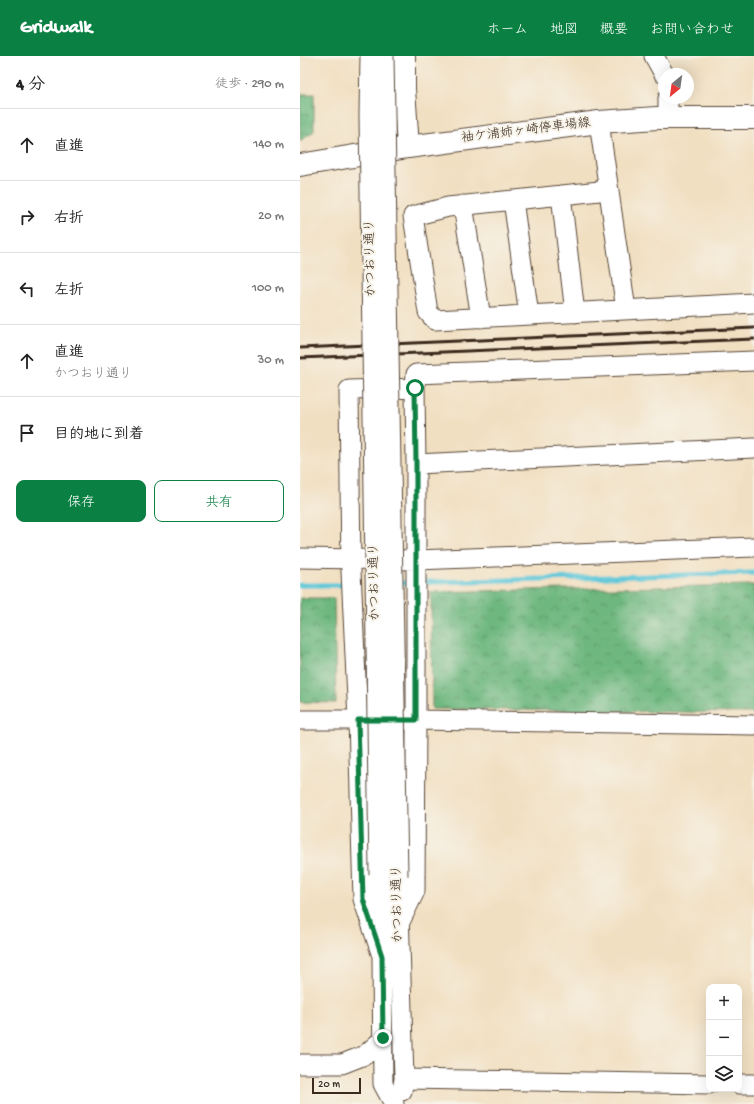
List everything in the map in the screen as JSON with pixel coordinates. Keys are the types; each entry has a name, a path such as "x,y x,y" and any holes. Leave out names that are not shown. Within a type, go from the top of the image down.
{"main road":[{"path":"404,56 404,88 408,147"},
{"name":"袖ケ浦姉ヶ崎停車場線","path":"300,164 408,147 599,122 668,108 754,118"}],"street":[{"name":"かつおり通り","path":"370,56 369,115 383,1084 394,1104"},
{"name":"かつおり通り","path":"384,56 398,924 404,1080 398,1104"},
{"path":"654,56 661,68"},
{"path":"599,122 626,310"},
{"path":"609,190 448,207 413,216 428,312 435,320 754,303"},
{"path":"562,195 575,313"},
{"path":"513,200 529,315"},
{"path":"463,206 481,318"},
{"path":"398,924 415,891 416,374 754,361"},
{"path":"382,956 363,899 358,720 351,565 349,390 415,388"},
{"path":"416,464 754,448"},
{"path":"300,558 351,565 416,564 754,547"},
{"path":"300,720 416,720 754,725"},
{"path":"300,1064 342,1064 365,1055 383,1038"},
{"path":"404,1080 706,1084"},
{"path":"742,1084 754,1084"}],"green space":[{"path":"300,94 314,94 314,131 300,141"},
{"path":"754,585 754,713 432,709 431,592"},
{"path":"300,598 334,598 336,703 300,702"}],"waterway":[{"path":"397,583 754,573"},
{"path":"300,585 347,585"}],"railway":[{"path":"300,348 754,328"},
{"path":"300,358 754,339"}],"route":[{"path":"383,1038 382,956 363,899 358,720 416,720 415,388"}]}
